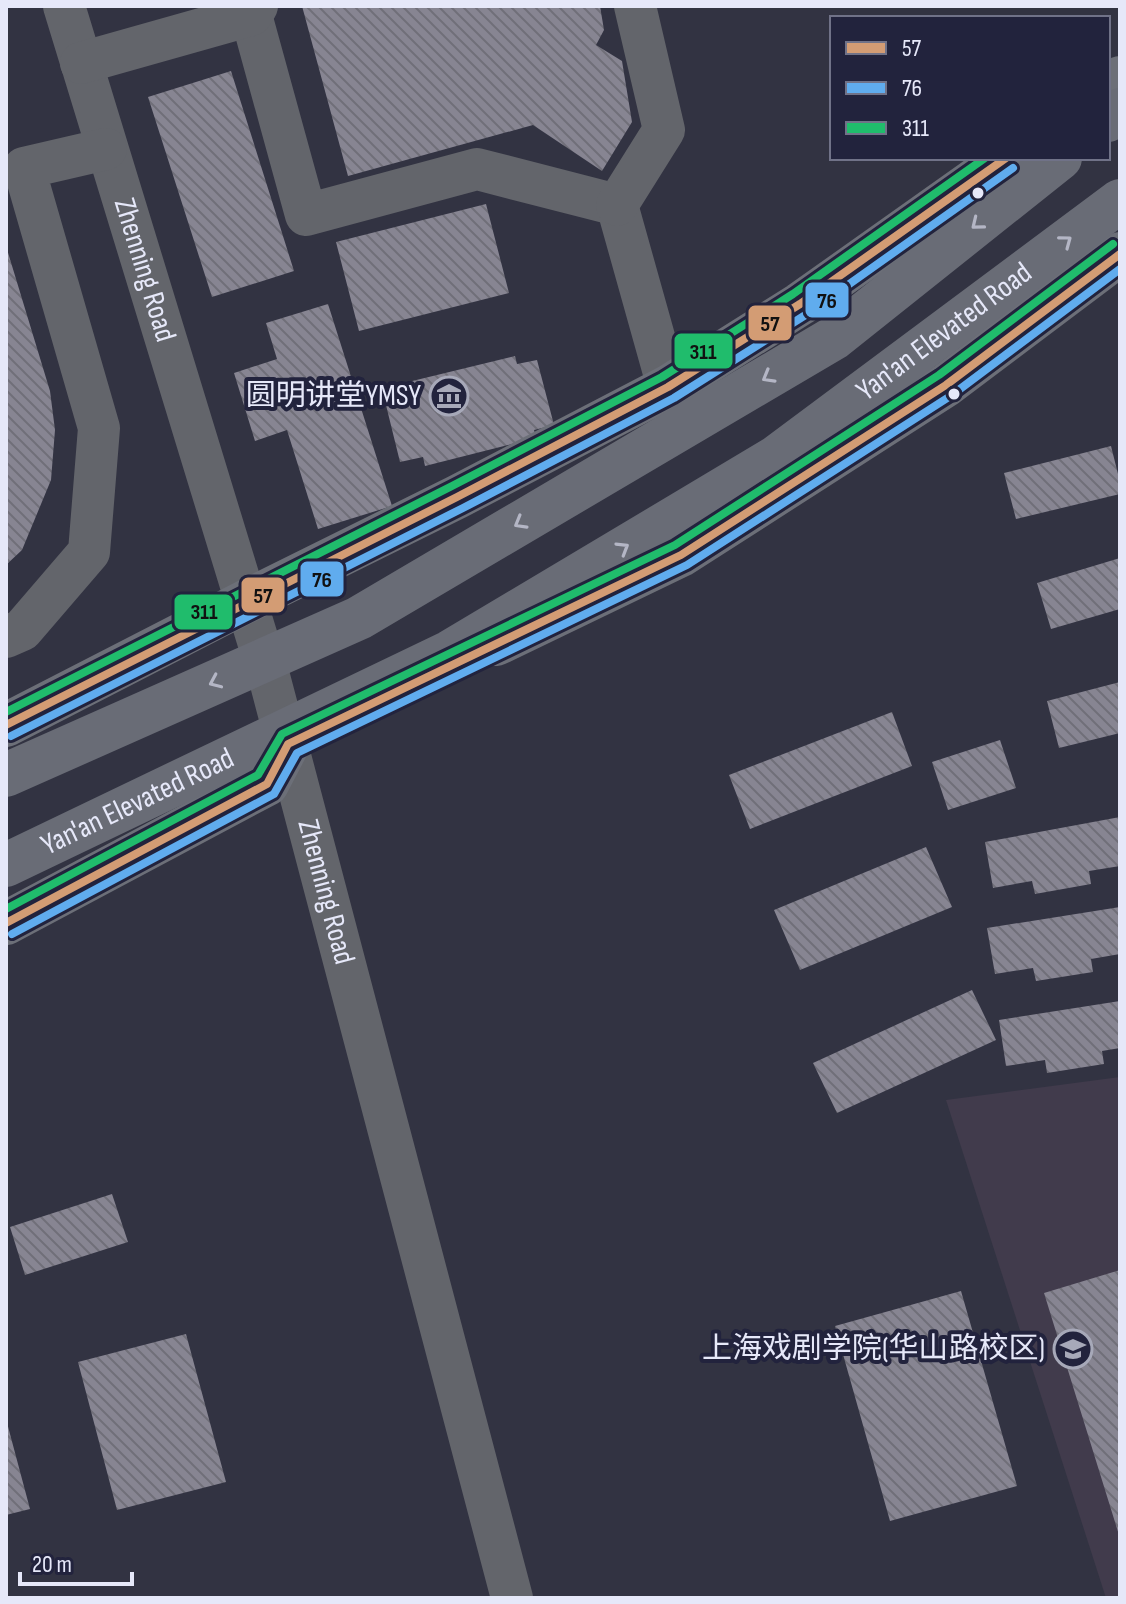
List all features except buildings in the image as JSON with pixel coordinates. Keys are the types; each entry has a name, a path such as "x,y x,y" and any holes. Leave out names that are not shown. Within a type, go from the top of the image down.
{"highway":[{"name":"Yan'an Elevated Road","path":"6,775 359,618 834,338 1057,160"},
{"name":"Yan'an Elevated Road","path":"6,865 450,652 775,458 1120,201"}],"main road":[{"path":"6,725 668,387 800,304 1003,160"},
{"path":"6,873 288,744 681,555 946,385 1120,254"},
{"path":"6,923 267,784 288,744"}],"street":[{"name":"Zhenning Road","path":"64,6 288,744 512,1598"},
{"path":"635,6 664,130 617,205 668,387"},
{"path":"81,63 254,11 306,215 477,169 617,205"},
{"path":"6,637 22,630 89,552 99,428 24,168 106,149"}],"shaded area":[{"name":"上海戏剧学院(华山路校区)","path":"1120,1077 1120,1598 1106,1598 946,1100"}],"transit line":[{"name":"311","path":"6,712 662,377 793,294 982,160"},
{"name":"57","path":"6,725 668,387 800,304 1003,160"},
{"name":"76","path":"11,736 674,398 807,314 1013,168"},
{"name":"311","path":"6,909 258,775 282,734 675,545 939,375 1113,244"},
{"name":"57","path":"6,923 267,784 288,744 681,555 946,385 1120,254"},
{"name":"76","path":"12,934 274,794 297,753 687,565 952,395 1120,269"}],"place":[{"name":"圆明讲堂YMSY","path":"449,396"},
{"name":"上海戏剧学院(华山路校区)","path":"1073,1349"}]}
